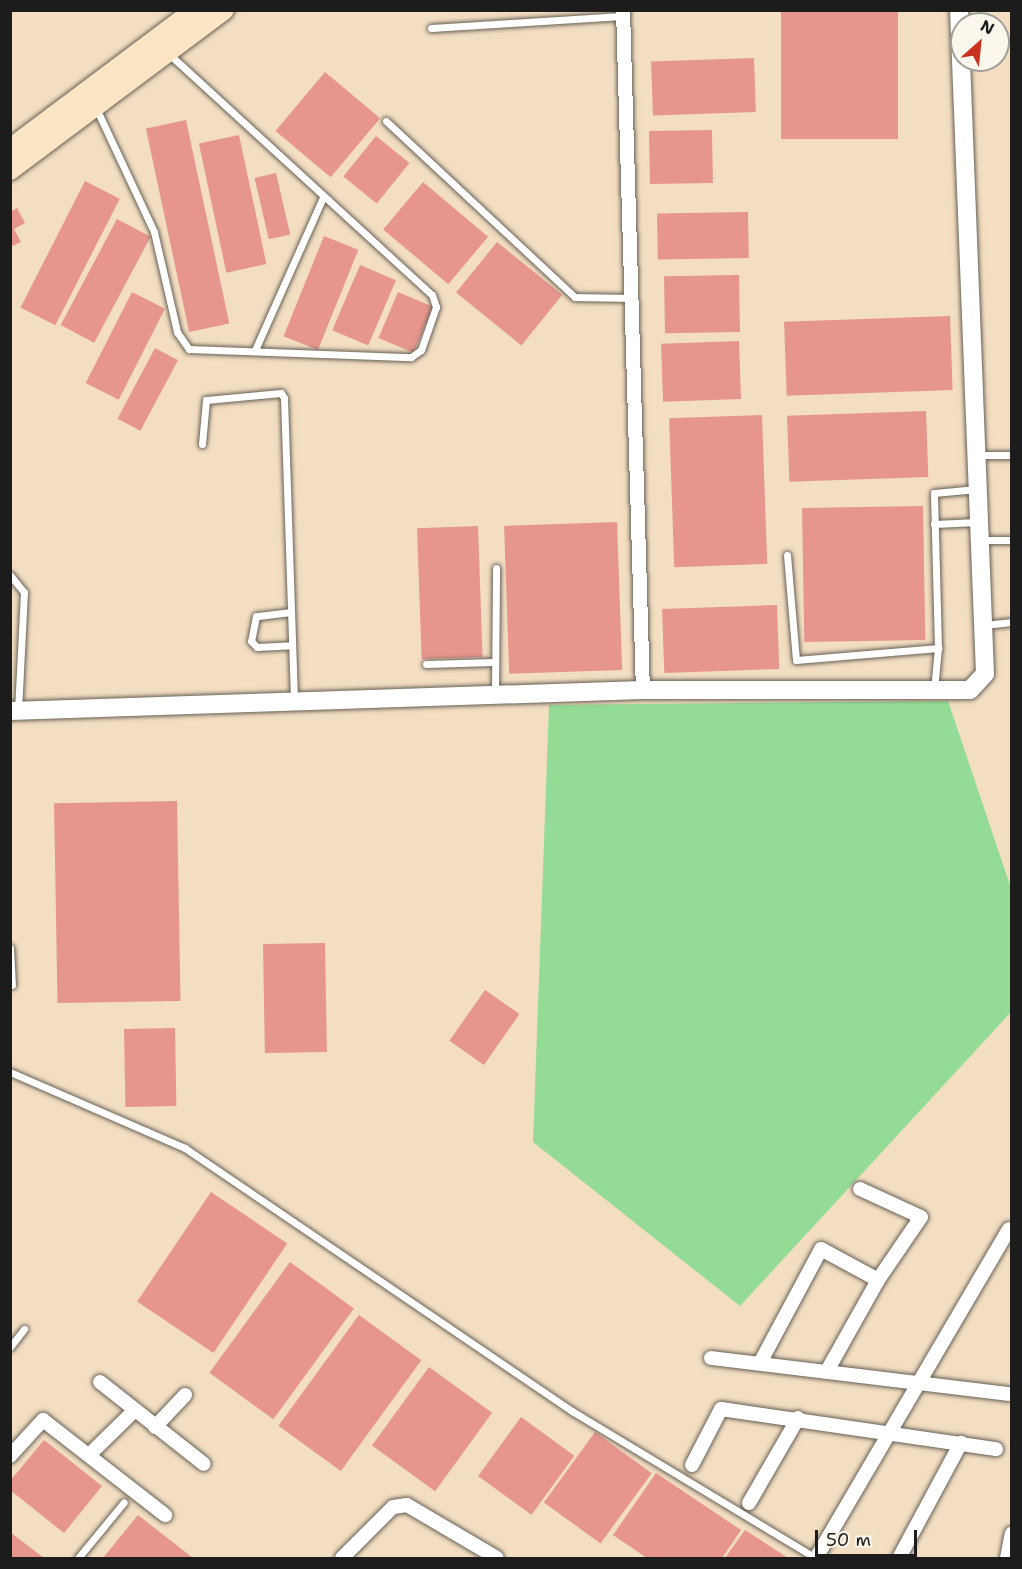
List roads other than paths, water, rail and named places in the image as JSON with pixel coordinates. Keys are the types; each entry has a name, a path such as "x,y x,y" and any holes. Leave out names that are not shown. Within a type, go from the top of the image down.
{"main road":[{"path":"10,170 21,149 195,10"},
{"path":"21,149 96,108 224,10"}],"street":[{"path":"14,710 644,690 970,690 985,675 959,10"},
{"path":"623,14 644,690"},
{"path":"827,1371 878,1280 921,1217 860,1189"},
{"path":"816,1558 893,1433 1009,1229"},
{"path":"760,1363 821,1249 878,1280"},
{"path":"711,1358 1009,1394"},
{"path":"99,1382 204,1464"},
{"path":"155,1427 185,1395"},
{"path":"692,1465 720,1409 798,1418 996,1449"},
{"path":"89,1455 134,1411"},
{"path":"749,1503 798,1418"},
{"path":"10,1456 43,1420 165,1515"},
{"path":"899,1558 961,1443"},
{"path":"346,1557 393,1507 407,1505 497,1558"},
{"path":"1007,1558 1011,1533"}],"lane":[{"path":"431,28 623,14"},
{"path":"96,108 154,231 177,332 189,349 411,357 421,350 436,307 432,296 168,53"},
{"path":"386,121 575,297 632,298"},
{"path":"255,350 323,197"},
{"path":"202,444 206,400 281,393 284,398 294,701"},
{"path":"976,455 1011,455"},
{"path":"934,690 938,648 934,493 978,489"},
{"path":"934,524 979,522"},
{"path":"980,541 1011,540"},
{"path":"787,555 796,660 938,648"},
{"path":"495,695 496,568"},
{"path":"10,575 24,592 14,710"},
{"path":"291,612 256,616 251,641 257,646 292,645"},
{"path":"983,625 1011,622"},
{"path":"426,664 494,662"},
{"path":"10,948 12,984"},
{"path":"10,1072 186,1148 572,1411 816,1558"},
{"path":"10,1347 24,1329"},
{"path":"78,1558 124,1502"}]}
